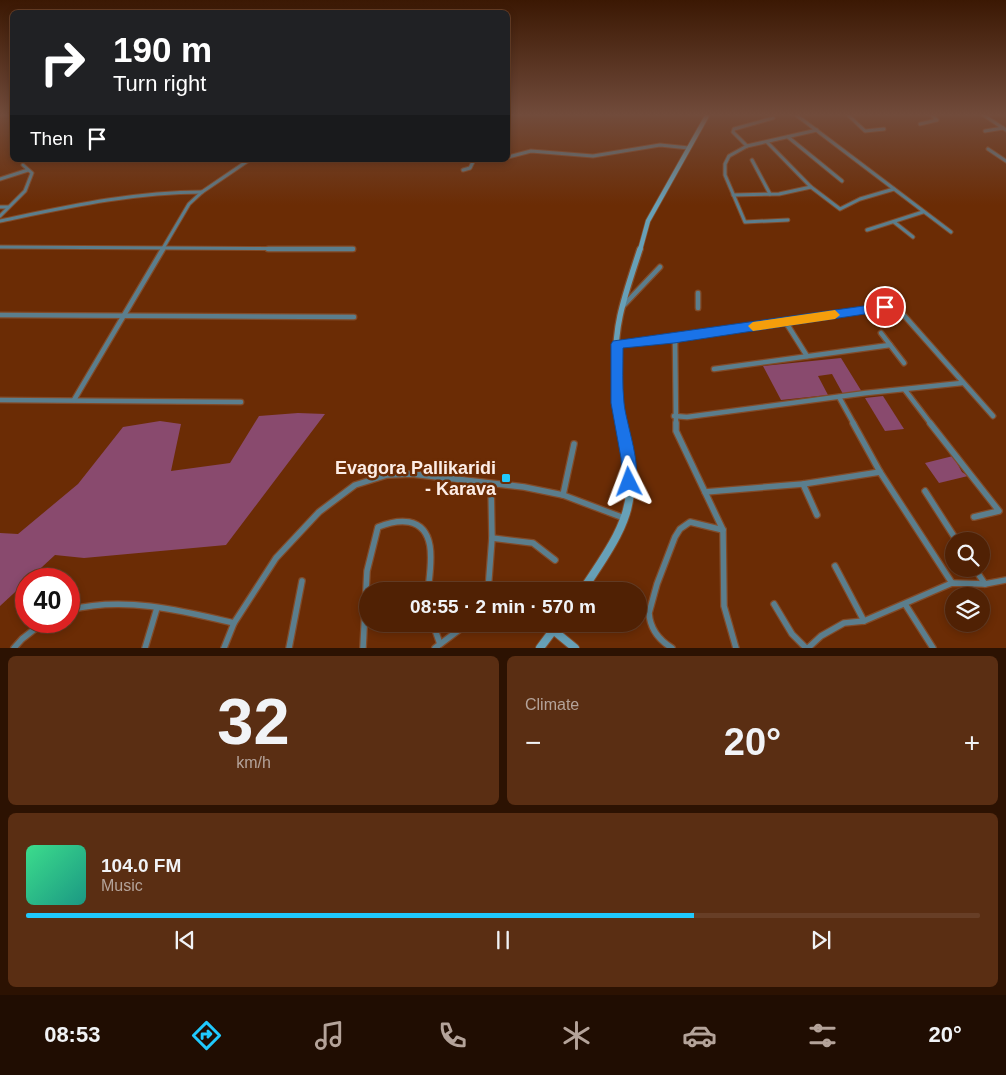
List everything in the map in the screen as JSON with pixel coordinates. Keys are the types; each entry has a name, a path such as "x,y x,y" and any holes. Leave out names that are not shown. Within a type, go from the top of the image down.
{"street":[{"path":"588,582 608,552 624,518 630,493 628,458 617,403 617,344 623,306 648,221 691,144"},
{"path":"756,144 747,146 729,156 725,164 725,175 733,195 745,222 788,220"},
{"path":"769,144 811,187 840,209 860,199 894,189"},
{"path":"797,144 842,180"},
{"path":"836,144 951,232"},
{"path":"510,156 531,151 593,156 660,145 689,148"},
{"path":"988,149 1006,161"},
{"path":"999,156 1006,155"},
{"path":"752,160 770,194"},
{"path":"74,400 162,248 190,204 202,192 246,162"},
{"path":"464,170 470,168 473,162"},
{"path":"0,216 29,186 32,173 23,165"},
{"path":"0,178 28,170"},
{"path":"733,195 770,194 811,187"},
{"path":"0,221 108,198 171,191 202,192"},
{"path":"0,207 8,207"},
{"path":"867,230 924,212"},
{"path":"894,222 913,237"},
{"path":"0,247 353,249"},
{"path":"623,306 660,267"},
{"path":"698,294 698,308"},
{"path":"617,344 674,338 885,307 894,308 901,312 992,416"},
{"path":"0,315 354,317"},
{"path":"786,322 808,356"},
{"path":"881,332 904,363"},
{"path":"674,338 674,416 676,431 723,530 724,606 736,648"},
{"path":"714,369 890,345"},
{"path":"674,416 687,417 962,383"},
{"path":"904,390 1000,511 974,517"},
{"path":"839,397 880,472 952,583"},
{"path":"0,400 241,402"},
{"path":"563,495 574,444"},
{"path":"705,492 803,484 880,472"},
{"path":"224,648 234,623 276,558 319,512 355,485 387,475 412,474 524,487 563,495 624,518"},
{"path":"489,582 492,538 491,484"},
{"path":"803,484 817,515"},
{"path":"925,492 951,532"},
{"path":"366,582 371,544 378,526 394,520 420,524 426,531 430,543 428,582"},
{"path":"672,648 653,629 649,614 653,594 678,531 690,522 723,530"},
{"path":"492,538 533,542 555,560"},
{"path":"835,566 864,621"},
{"path":"980,577 985,584"},
{"path":"774,604 800,644 807,648 822,636 844,623 864,621 952,583 985,584 1006,580"},
{"path":"289,648 302,581"},
{"path":"80,606 121,602 173,609 234,623"},
{"path":"905,604 933,648"},
{"path":"145,648 157,608"},
{"path":"363,632 363,648"},
{"path":"434,632 437,646 456,632"},
{"path":"540,648 551,632"},
{"path":"560,632 575,648"},
{"path":"14,648 30,633"}],"shaded area":[{"path":"841,358 862,392 843,394 832,374 818,376 828,395 781,400 763,366"},
{"path":"883,396 904,429 885,431 865,398"},
{"path":"298,413 325,414 226,545 84,558 55,555 41,568 15,568 15,592 0,606 0,533 18,534 78,484 123,427 160,421 181,424 171,471 230,463 259,416"},
{"path":"953,456 962,472 968,476 939,483 925,463"}],"slow traffic":[{"path":"753,326 835,315"}],"place":[{"name":"Evagora Pallikaridi - Karava","path":"506,478"}],"route":[{"path":"629,482 628,458 617,403 617,344 674,338 885,307"}]}
